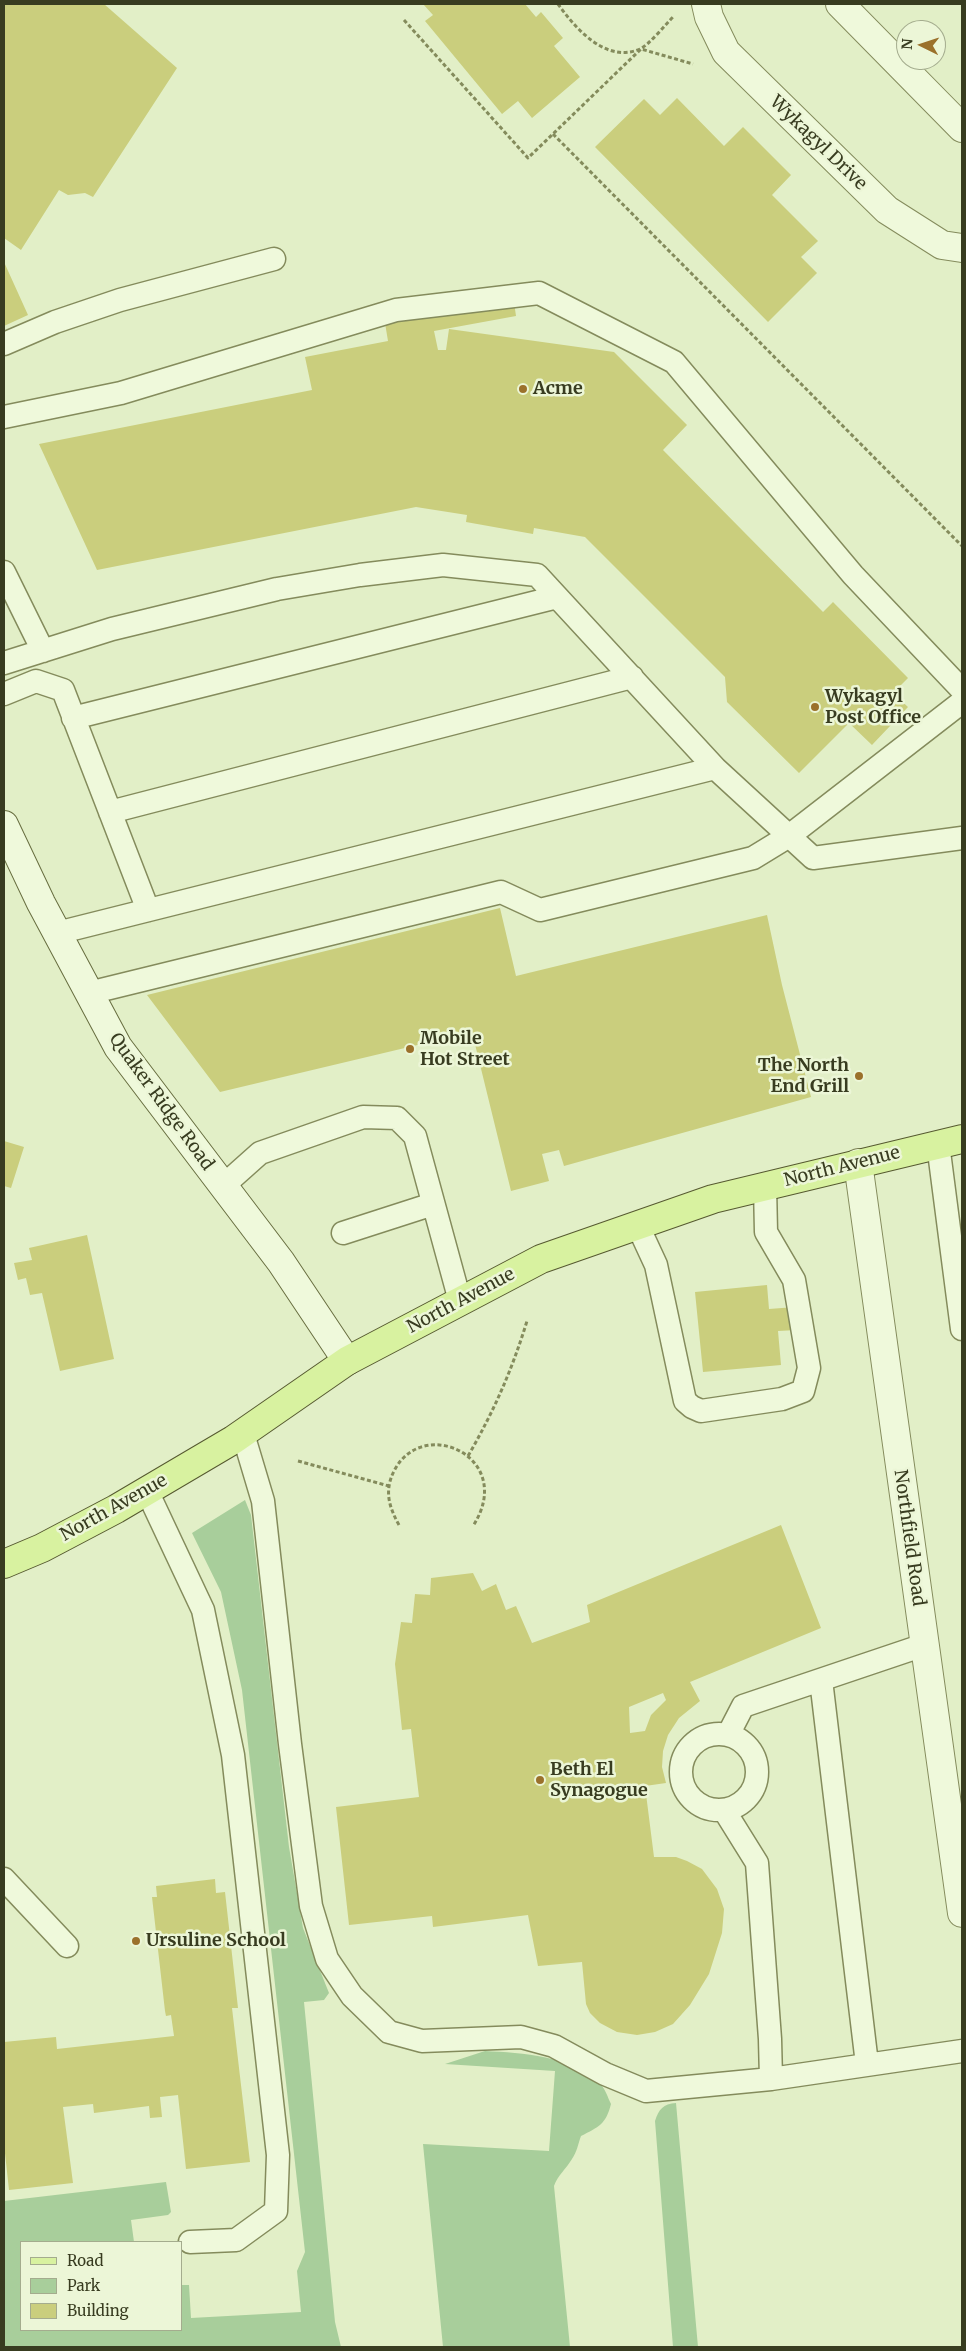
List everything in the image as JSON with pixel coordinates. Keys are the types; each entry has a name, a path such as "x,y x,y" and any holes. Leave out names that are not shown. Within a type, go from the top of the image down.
{"main road":[{"name":"North Avenue","path":"4,1564 42,1548 147,1491 243,1434 347,1361 541,1258 713,1199 950,1142"}],"street":[{"name":"Wykagyl Drive","path":"706,4 709,17 726,52 887,210 942,245 962,248"},
{"path":"840,4 962,128"},
{"name":"Quaker Ridge Road","path":"4,825 57,933 118,1047 280,1262 347,1361"},
{"name":"Northfield Road","path":"858,1163 962,1913"}],"lane":[{"path":"4,344 55,322 120,300 274,259"},
{"path":"4,417 121,393 396,310 539,293 674,362 853,575 962,690"},
{"path":"4,662 112,629 277,589 360,575 443,565 538,575 715,768 813,858 962,838"},
{"path":"4,572 43,651"},
{"path":"73,718 557,596"},
{"path":"110,812 632,677"},
{"path":"4,694 36,681 62,690 148,910"},
{"path":"89,993 501,892 540,910 753,858 789,836 962,702"},
{"path":"57,933 715,768"},
{"path":"223,1186 260,1153 363,1117 397,1118 415,1136 460,1301"},
{"path":"950,1142 962,1329"},
{"path":"638,1224 656,1265 686,1401 692,1407 701,1411 782,1399 803,1391 809,1368 794,1280 766,1232 765,1186"},
{"path":"343,1233 433,1204"},
{"path":"243,1434 262,1501 311,1906 327,1959 352,1996 389,2032 422,2041 521,2037 554,2046 605,2074 646,2091 771,2078 962,2051"},
{"path":"147,1491 203,1610 233,1755 278,2155 276,2211 236,2240 190,2242"},
{"path":"728,1735 743,1706 924,1645"},
{"path":"821,1680 868,2064"},
{"path":"716,1734 728,1735 739,1740 749,1748 755,1758 757,1770 756,1783 750,1794 742,1803 731,1809 724,1810 706,1808 695,1802 686,1792 682,1780 681,1767 685,1755 693,1744 716,1734"},
{"path":"724,1810 757,1863 770,2039 771,2078"},
{"path":"4,1879 67,1946"}],"path":[{"path":"558,4 580,31 597,45 618,53 641,49 701,66"},
{"path":"404,20 528,158 679,11"},
{"path":"553,134 962,546"},
{"path":"468,1456 489,1420 514,1366 528,1321"},
{"path":"399,1525 391,1511 388,1495 398,1464 409,1453 424,1446 440,1445 455,1448 468,1456 478,1468 485,1482 486,1498 482,1513 474,1526"},
{"path":"298,1461 390,1486"}],"green space":[{"path":"245,1500 251,1515 289,1847 303,1928 329,1993 324,2000 304,2002 335,2322 341,2347 4,2347 4,2201 166,2182 171,2212 168,2215 131,2220 134,2241 20,2241 20,2331 182,2331 182,2285 189,2285 191,2318 301,2312 297,2271 305,2252 242,1690 221,1592 192,1533"},
{"path":"485,2051 546,2057 575,2067 588,2074 602,2086 611,2104 604,2121 593,2130 581,2136 574,2156 554,2186 570,2347 443,2347 423,2144 549,2151 555,2071 445,2064"},
{"path":"676,2103 698,2347 673,2347 655,2121 662,2108"}],"building":[{"path":"4,4 104,4 177,68 93,197 85,193 68,195 59,190 21,250 4,238"},
{"path":"423,4 525,4 536,17 541,12 563,38 554,46 580,77 532,118 518,101 502,114 425,21 433,15"},
{"path":"677,98 724,146 743,127 791,175 772,195 818,241 801,257 817,273 768,322 595,147 644,99 660,115"},
{"path":"4,262 28,315 4,326"},
{"path":"514,302 516,316 434,331 438,350 446,350 449,329 614,352 687,425 663,450 823,612 833,602 908,678 893,693 908,707 872,745 849,723 799,773 727,702 725,677 585,537 534,528 533,534 466,522 467,515 416,507 97,570 39,444 312,390 305,357 388,341 385,323"},
{"path":"500,908 516,976 767,915 782,985 811,1097 564,1166 559,1150 542,1154 549,1181 511,1191 472,1032 220,1092 147,995"},
{"path":"4,1141 24,1147 11,1188 4,1186"},
{"path":"87,1235 114,1359 60,1371 42,1293 30,1295 26,1278 18,1280 14,1263 32,1260 29,1248"},
{"path":"767,1285 769,1309 795,1307 797,1330 778,1331 781,1365 703,1372 695,1292"},
{"name":"Beth El Synagogue","path":"781,1525 821,1628 690,1682 700,1701 679,1718 668,1735 663,1751 662,1767 666,1783 645,1786 654,1857 676,1857 702,1869 717,1889 724,1909 722,1933 709,1974 690,2005 673,2024 655,2032 637,2035 617,2032 600,2023 590,2013 586,2004 582,1962 538,1966 528,1915 433,1927 432,1916 349,1925 336,1807 419,1797 411,1729 402,1730 395,1664 401,1622 412,1623 415,1594 430,1595 431,1578 473,1573 482,1591 496,1584 506,1610 516,1606 532,1643 590,1622 587,1605","holes":["663,1693 666,1700 651,1715 645,1731 630,1733 629,1707"]},
{"path":"215,1879 216,1893 225,1892 238,2008 232,2008 250,2162 186,2169 178,2095 160,2097 162,2117 150,2118 149,2106 94,2113 93,2104 63,2107 73,2183 9,2190 4,2144 4,2042 56,2037 57,2049 174,2036 171,2015 166,2016 165,2011 152,1897 157,1897 156,1886"}],"place":[{"name":"Acme","path":"523,389"},
{"name":"Wykagyl Post Office","path":"815,707"},
{"name":"Mobile Hot Street","path":"410,1049"},
{"name":"The North End Grill","path":"859,1076"},
{"name":"Beth El Synagogue","path":"540,1780"},
{"name":"Ursuline School","path":"136,1941"}]}
